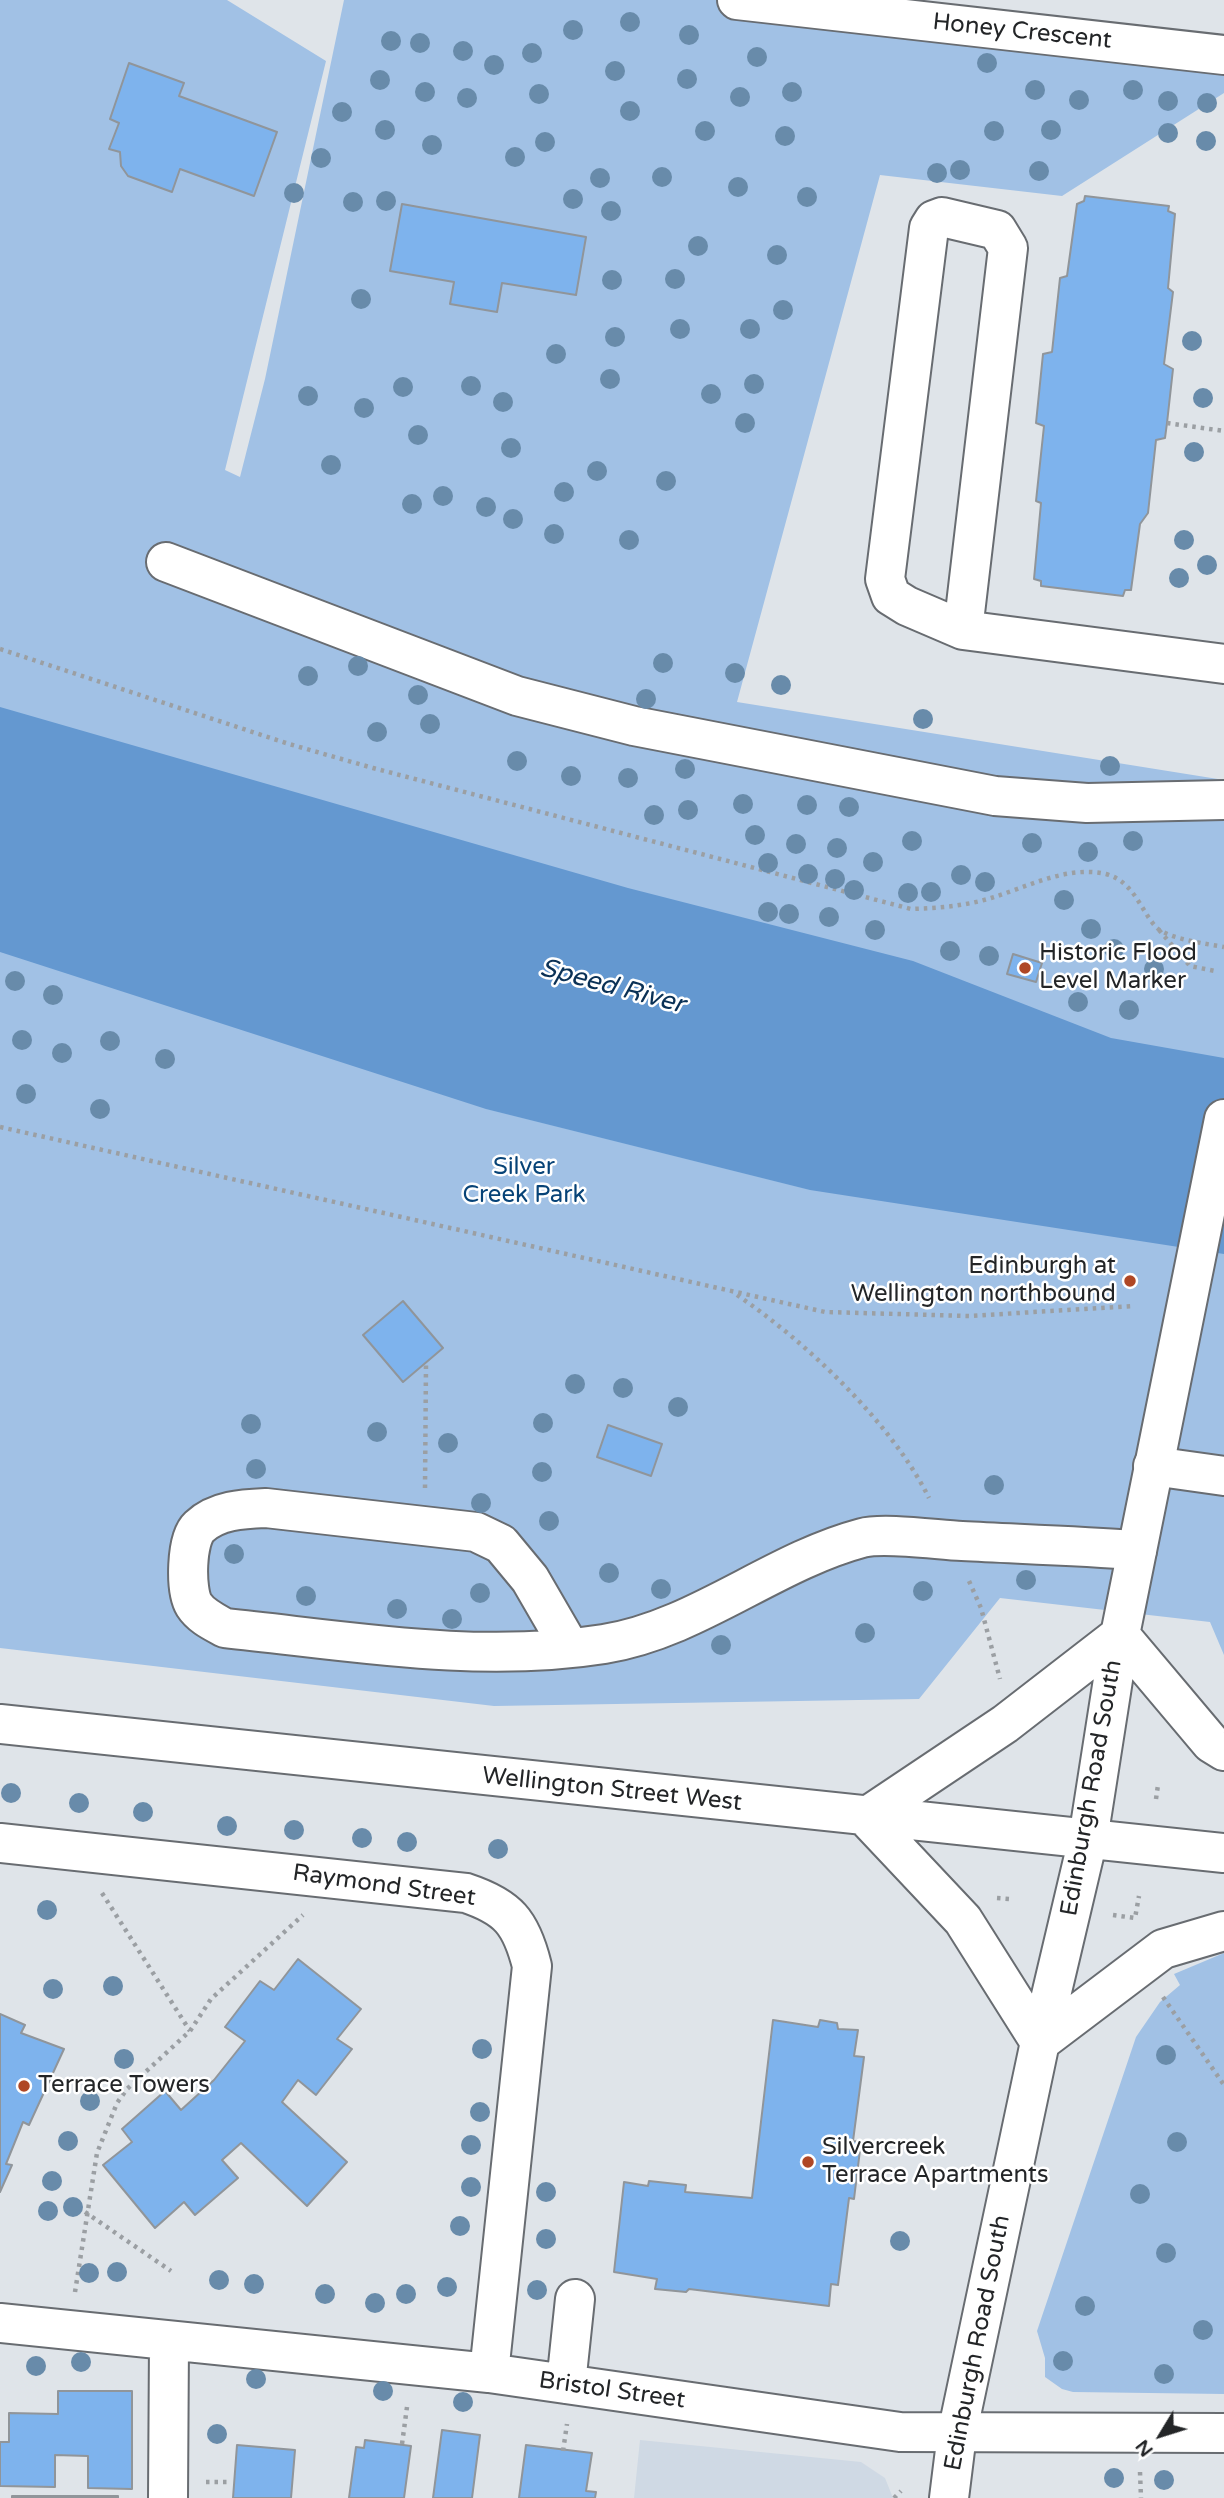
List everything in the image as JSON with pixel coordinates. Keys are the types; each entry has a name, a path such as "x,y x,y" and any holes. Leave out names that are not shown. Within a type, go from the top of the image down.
{"main road":[{"name":"Honey Crescent","path":"737,0 1224,55"},
{"path":"963,630 1008,248 997,230 942,217 934,220 929,228 885,579 891,596 907,606 963,630 1224,664"},
{"path":"166,562 517,695 634,726 995,796 1087,803 1224,800"},
{"name":"Edinburgh Road South","path":"949,2498 957,2434 1040,2042 1088,1839 1120,1634 1224,1119"},
{"path":"1153,1466 1224,1476"},
{"path":"570,1648 530,1579 501,1544 476,1532 266,1508 239,1509 214,1517 199,1527 190,1541 189,1588 194,1605 207,1618 225,1628 447,1652 570,1648 605,1644 667,1628 762,1578 864,1537 1137,1550"},
{"path":"1224,1751 1211,1743 1120,1634 1005,1724 866,1817 963,1920 1040,2042 1163,1948 1224,1931"},
{"name":"Wellington Street West","path":"0,1724 1224,1853"},
{"name":"Raymond Street","path":"0,1843 466,1893 494,1902 515,1922 526,1945 531,1966 489,2373"},
{"path":"566,2384 575,2299"},
{"name":"Bristol Street","path":"0,2323 489,2373 900,2432 1224,2433"},
{"path":"168,2498 169,2342"}],"path":[{"path":"1167,423 1224,431"},
{"path":"0,649 289,744 373,768 911,909 950,907 1084,871 1109,874 1127,887 1144,905 1157,928 1189,966 1215,971"},
{"path":"1157,928 1192,942 1224,947"},
{"path":"0,1127 736,1294 838,1312 969,1316 1133,1306"},
{"path":"736,1294 807,1346 889,1438 923,1486 981,1608 1000,1680"},
{"path":"425,1526 426,1363"},
{"path":"1156,1799 1158,1785"},
{"path":"69,2330 85,2212 97,2152 117,2103 127,2089 190,2031 211,1999 342,1879"},
{"path":"97,1886 190,2031"},
{"path":"1114,1915 1135,1918 1139,1896"},
{"path":"1160,1994 1224,2085"},
{"path":"85,2212 170,2271"},
{"path":"402,2444 407,2407"},
{"path":"563,2451 567,2424"},
{"path":"1140,2472 1141,2498"},
{"path":"205,2482 230,2482"},
{"path":"894,2498 901,2491"}],"shaded area":[{"path":"640,2440 861,2462 885,2478 893,2498 634,2498"}],"green space":[{"name":"Silver Creek Park","path":"0,0 227,0 326,61 225,470 240,477 265,379 344,0 846,0 1224,53 1224,93 1062,196 880,175 737,702 1224,780 1224,1655 1210,1622 1000,1598 919,1699 494,1706 0,1648"},
{"path":"1224,1953 1224,2394 1073,2392 1062,2389 1045,2377 1045,2358 1037,2331 1136,2037 1160,2002 1180,1985 1174,1974"}],"water":[{"name":"Speed River","path":"0,707 628,888 913,961 1111,1038 1224,1058 1224,1254 810,1190 486,1109 0,952"}],"building":[{"path":"129,63 184,83 179,96 277,132 254,196 180,169 172,192 128,176 121,166 120,152 109,149 119,123 110,119"},
{"path":"1085,196 1169,206 1168,211 1175,214 1168,288 1173,292 1164,364 1173,369 1165,438 1156,440 1148,513 1140,524 1131,590 1125,590 1123,596 1041,586 1041,581 1034,579 1041,503 1036,501 1044,426 1036,423 1043,354 1052,352 1060,278 1067,276 1077,204 1084,201"},
{"path":"402,204 586,237 576,295 502,283 497,312 450,304 454,282 390,271"},
{"name":"Historic Flood Level Marker","path":"1013,954 1042,963 1036,982 1007,974"},
{"path":"403,1301 443,1348 403,1382 363,1335"},
{"path":"608,1425 662,1444 651,1476 597,1457"},
{"path":"298,1959 361,2009 337,2039 352,2049 316,2095 298,2080 282,2102 347,2162 307,2206 241,2143 222,2160 238,2178 195,2215 184,2202 155,2228 103,2165 132,2142 122,2129 165,2091 181,2110 214,2080 245,2041 225,2027 260,1981 274,1990"},
{"name":"Terrace Towers","path":"0,2014 25,2025 21,2033 64,2049 29,2125 23,2122 6,2164 12,2165 0,2192"},
{"name":"Silvercreek Terrace Apartments","path":"773,2020 818,2027 820,2020 837,2023 838,2029 858,2030 854,2056 864,2057 853,2141 861,2142 854,2199 849,2198 838,2285 831,2284 829,2306 689,2289 686,2292 655,2289 657,2279 614,2272 624,2182 648,2186 649,2181 686,2185 685,2192 752,2198"},
{"path":"58,2391 132,2391 132,2489 88,2488 88,2456 55,2455 55,2487 0,2486 0,2442 9,2442 9,2413 58,2414"},
{"path":"442,2430 480,2435 472,2498 433,2498"},
{"path":"365,2440 411,2446 404,2498 349,2498 356,2447 364,2448"},
{"path":"237,2445 295,2450 291,2498 233,2498"},
{"path":"526,2445 592,2453 586,2491 596,2492 595,2498 519,2498"},
{"path":"118,2496 118,2498 12,2498"}],"place":[{"name":"Historic Flood Level Marker","path":"1025,968"},
{"name":"Edinburgh at Wellington northbound","path":"1130,1281"},
{"name":"Terrace Towers","path":"24,2086"},
{"name":"Silvercreek Terrace Apartments","path":"808,2162"}]}
